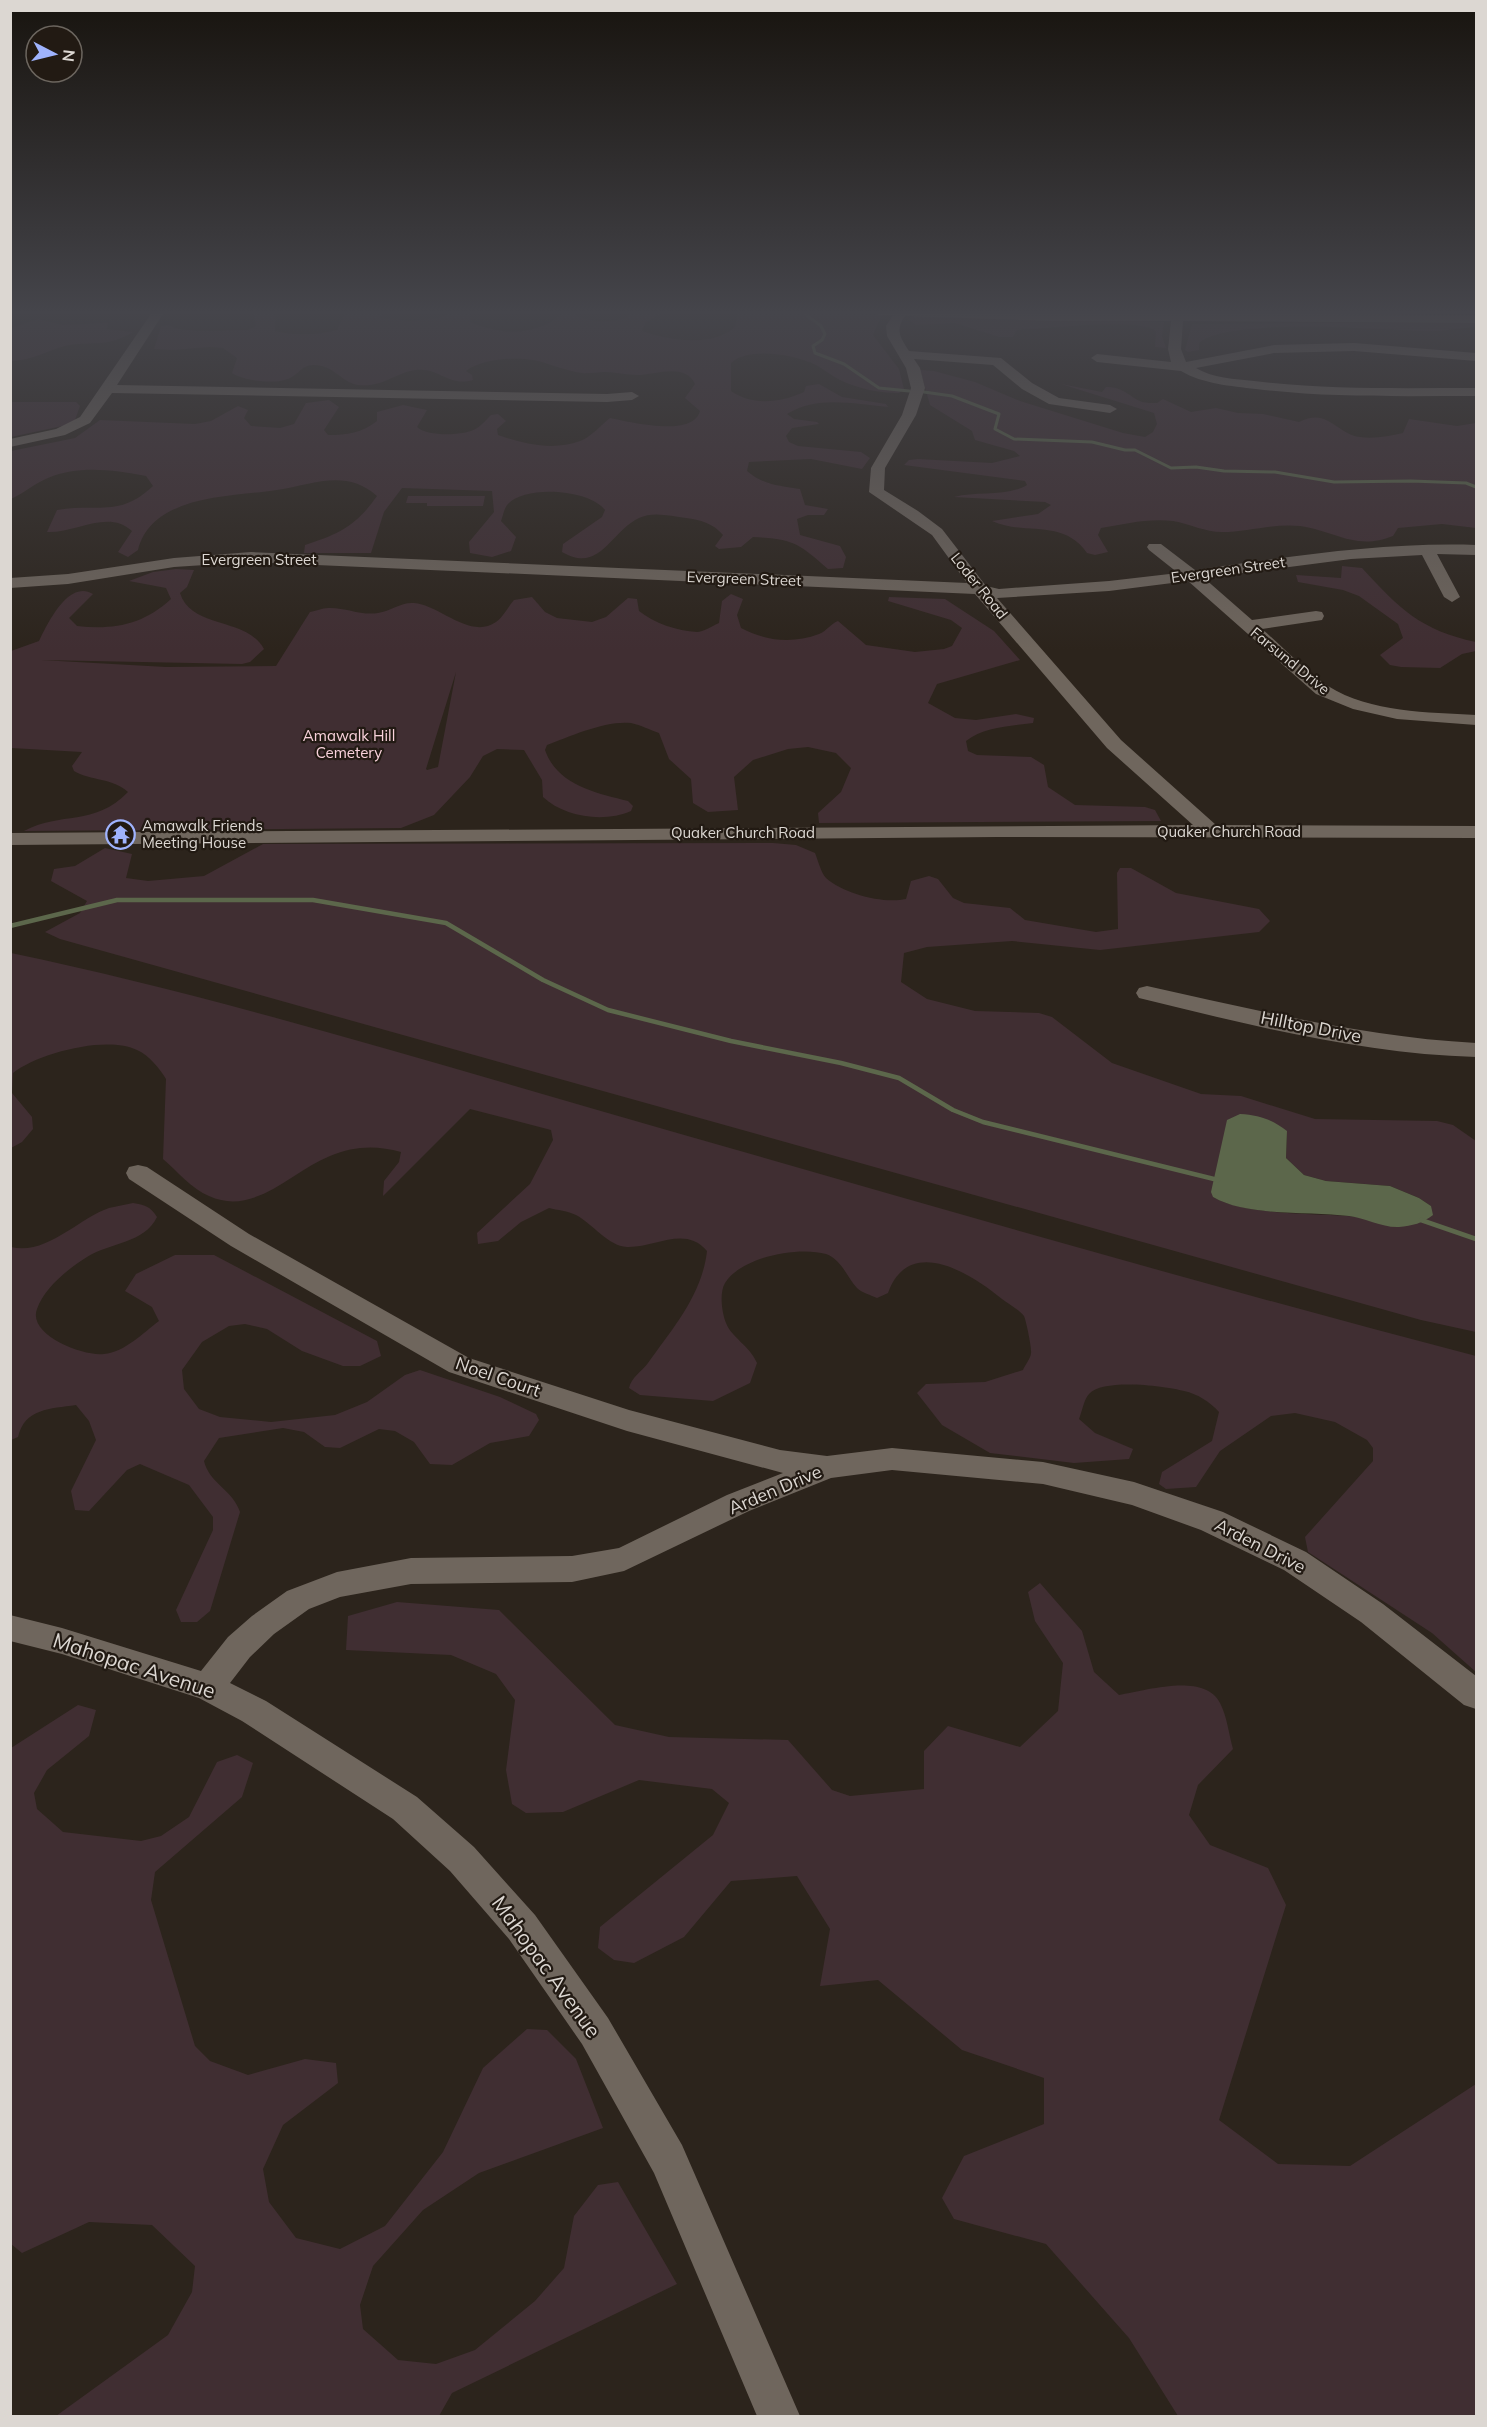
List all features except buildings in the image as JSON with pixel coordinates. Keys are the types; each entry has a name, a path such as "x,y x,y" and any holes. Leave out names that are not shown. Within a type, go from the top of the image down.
{"street":[{"path":"10,442 60,432 76,424"},
{"name":"Loder Road","path":"903,424 878,468 875,482 876,492 931,527 980,589 1114,744 1213,833"},
{"name":"Farsund Drive","path":"1155,547 1191,575 1246,626 1322,690 1342,700 1392,714 1476,720"},
{"path":"1426,550 1452,597"},
{"name":"Evergreen Street","path":"10,583 60,581 161,565 250,557 980,589 999,594 1071,590 1347,554 1476,550"},
{"path":"1246,626 1316,616"},
{"name":"Quaker Church Road","path":"10,838 962,832 1476,832"},
{"name":"Hilltop Drive","path":"1147,993 1324,1031 1392,1043 1476,1050"},
{"name":"Noel Court","path":"138,1173 240,1240 459,1365 627,1420 737,1451 780,1461 828,1467"},
{"name":"Arden Drive","path":"208,1687 239,1647 263,1625 298,1600 337,1585 411,1570 572,1569 624,1559 738,1503 828,1467 892,1459 1043,1473 1134,1494 1212,1521 1295,1561 1372,1613 1476,1695"},
{"name":"Mahopac Avenue","path":"10,1628 62,1641 208,1687 254,1711 341,1764 405,1808 462,1859 522,1927 595,2031 668,2159 778,2416"}],"green space":[{"path":"11,424 68,424 67,425 11,437"},
{"path":"94,424 249,424 280,428 293,424 328,424 324,430 328,435 348,434 372,424 419,424 417,427 422,430 447,434 472,431 483,424 502,424 497,429 498,435 549,446 570,444 584,439 603,424 817,424 792,428 786,436 789,442 798,446 861,452 870,458 862,469 811,459 749,462 747,471 753,476 772,484 800,489 805,505 828,509 824,515 808,515 797,519 800,535 840,546 846,557 843,568 828,569 802,548 778,539 753,537 741,547 719,549 715,546 723,535 711,525 696,520 662,515 639,518 629,524 595,555 586,558 575,557 562,552 563,544 602,517 605,510 598,503 586,498 558,492 529,494 508,504 501,521 516,537 511,551 492,557 470,553 469,542 494,512 492,491 402,488 384,512 371,553 304,553 305,545 337,533 354,522 377,496 365,487 341,480 217,497 176,508 159,518 146,532 138,550 128,557 118,552 132,531 123,525 102,522 47,532 57,510 118,506 141,496 153,486 146,476 108,471 72,471 43,480 11,499 11,451 75,438"},
{"path":"961,424 1095,424 1145,437 1153,432 1157,424 1334,424 1351,435 1366,438 1403,433 1407,424 1476,424 1476,528 1442,524 1398,528 1393,536 1380,540 1357,541 1300,526 1222,532 1173,521 1146,521 1101,528 1098,535 1108,552 1095,555 1087,553 1067,535 1055,531 1004,525 992,521 1038,514 1051,505 1045,502 954,497 1019,489 1027,485 1025,481 904,465 909,460 918,459 992,463 1020,456 1014,451 975,440 972,431"},
{"path":"408,496 485,496 483,506 427,506 427,503 406,503"},
{"path":"1342,566 1362,568 1412,616 1440,631 1476,642 1476,651 1462,654 1440,668 1390,665 1380,655 1403,638 1398,624 1359,596 1343,590 1298,582 1296,575 1341,578"},
{"name":"Amawalk Hill Cemetery","path":"176,569 194,570 187,587 180,593 186,604 207,618 245,632 256,639 264,649 250,662 242,664 41,660 166,667 276,666 310,612 324,608 372,614 414,603 476,627 486,626 499,620 514,600 532,597 545,612 557,618 592,622 606,617 628,598 637,599 639,611 659,623 697,632 719,623 722,601 731,594 743,599 737,615 741,628 760,636 779,640 799,639 819,634 838,621 866,645 915,652 952,646 962,628 951,620 888,601 889,597 945,599 994,631 1020,660 937,684 928,703 955,718 976,720 1016,714 1034,718 1033,723 998,728 973,736 966,741 968,751 977,755 1031,757 1044,765 1048,787 1075,805 1145,807 1155,810 1161,821 819,823 818,813 841,792 851,768 836,753 808,747 788,749 753,760 734,777 738,810 708,812 693,803 691,779 669,759 659,733 635,724 621,723 577,733 547,745 545,750 559,772 579,786 628,801 633,806 631,811 609,817 585,816 552,804 543,797 542,780 524,750 497,749 483,756 470,777 434,815 401,828 24,831 51,821 103,810 128,792 116,784 74,771 72,766 82,752 11,748 11,651 39,641 53,615 67,598 75,593 84,591 93,594 69,618 77,626 115,626 150,615 171,599 166,588 129,581 153,572","holes":["456,672 438,767 426,769"]},
{"path":"773,843 796,845 815,853 826,878 853,893 875,899 906,899 911,881 929,876 938,879 953,898 964,903 1010,908 1025,920 1096,932 1118,929 1117,873 1120,868 1131,868 1176,893 1259,909 1270,921 1259,932 1100,950 1012,941 927,947 904,953 901,982 927,999 975,1011 1039,1013 1052,1017 1112,1063 1201,1094 1241,1096 1315,1119 1437,1121 1453,1125 1476,1141 1476,1332 1421,1320 60,939 45,932 80,913 87,901 51,881 54,869 75,866 105,848 132,854 126,878 148,881 204,876 263,844","holes":["1287,1131 1286,1158 1304,1175 1326,1181 1390,1186 1419,1198 1431,1206 1397,1227 1353,1217 1259,1210 1226,1203 1213,1197"]},
{"path":"11,953 158,987 303,1025 1034,1235 1476,1356 1476,1672 1432,1633 1308,1552 1305,1537 1373,1461 1373,1448 1367,1440 1335,1422 1295,1413 1271,1416 1220,1451 1196,1487 1166,1489 1159,1484 1162,1472 1212,1441 1219,1412 1203,1399 1189,1392 1149,1386 1120,1385 1096,1389 1089,1394 1079,1419 1095,1433 1133,1449 1129,1459 1074,1463 990,1453 942,1425 917,1393 926,1384 985,1382 1023,1370 1031,1353 1024,1316 988,1289 957,1270 925,1262 910,1266 898,1275 888,1293 877,1298 857,1288 840,1264 826,1254 786,1253 757,1260 733,1274 723,1287 722,1297 723,1314 728,1328 757,1363 750,1383 713,1401 640,1395 629,1388 630,1384 648,1363 693,1297 707,1251 698,1243 679,1239 638,1246 620,1246 576,1215 549,1208 521,1222 498,1241 478,1244 477,1233 530,1184 553,1140 551,1130 470,1109 383,1196 384,1181 399,1162 401,1152 383,1148 365,1148 348,1150 330,1156 257,1197 242,1201 226,1201 209,1196 197,1189 163,1159 166,1079 161,1071 141,1052 124,1046 108,1044 73,1048 55,1053 13,1073 12,1093 32,1117 33,1129 22,1142 11,1148"},
{"path":"133,1203 141,1204 152,1210 157,1217 151,1226 135,1237 96,1252 80,1262 58,1279 40,1301 36,1319 40,1327 59,1342 71,1348 95,1354 119,1350 159,1321 152,1307 125,1291 136,1274 175,1255 214,1255 377,1341 381,1356 360,1366 343,1366 302,1351 267,1329 245,1324 229,1326 202,1342 182,1370 184,1389 199,1409 220,1417 271,1422 335,1415 367,1402 405,1375 420,1370 500,1397 536,1414 539,1420 529,1436 490,1443 452,1465 430,1464 414,1442 395,1431 379,1429 340,1448 325,1447 304,1432 283,1428 219,1438 204,1461 211,1475 237,1504 240,1512 210,1611 197,1622 181,1622 176,1610 213,1530 213,1517 189,1485 140,1464 127,1470 89,1511 75,1510 71,1491 96,1440 89,1421 76,1405 48,1409 33,1415 21,1427 18,1437 11,1440 11,1247 37,1246 62,1235 109,1208"},
{"path":"1040,1583 1082,1631 1094,1672 1119,1695 1173,1686 1201,1688 1212,1694 1220,1703 1224,1714 1233,1749 1198,1785 1189,1815 1210,1845 1268,1868 1286,1905 1219,2120 1278,2164 1350,2166 1476,2084 1476,2416 1178,2416 1129,2338 1046,2244 954,2219 942,2198 964,2156 1044,2124 1044,2078 962,2050 878,1980 820,1986 830,1929 797,1876 731,1881 684,1937 634,1963 614,1960 598,1948 600,1927 713,1835 729,1803 712,1789 639,1780 563,1812 526,1813 512,1804 506,1770 515,1700 496,1674 451,1655 346,1650 348,1616 397,1602 499,1610 615,1725 669,1737 788,1740 832,1790 850,1796 924,1789 924,1751 948,1726 1020,1747 1058,1711 1063,1663 1035,1621 1028,1592"},
{"path":"78,1705 96,1710 89,1736 47,1770 34,1793 37,1809 63,1832 141,1841 161,1836 189,1817 217,1762 237,1755 253,1763 242,1797 155,1872 151,1900 195,2046 210,2061 248,2075 305,2059 336,2063 338,2083 283,2125 263,2169 269,2202 296,2238 340,2249 385,2226 443,2152 483,2068 527,2029 547,2030 576,2059 603,2128 479,2173 423,2210 373,2266 360,2305 363,2329 398,2360 436,2364 475,2350 535,2301 564,2268 574,2216 598,2185 618,2182 677,2284 452,2393 439,2416 56,2416 168,2335 192,2292 195,2266 152,2225 89,2222 22,2253 11,2244 11,1748"}],"shaded area":[{"path":"1240,1114 1265,1118 1287,1131 1286,1158 1304,1175 1326,1181 1390,1186 1419,1198 1431,1206 1433,1215 1417,1224 1393,1227 1349,1216 1243,1208 1213,1197 1211,1192 1227,1120"}],"waterway":[{"path":"996,424 995,429 1014,439 1092,442 1125,450 1135,450 1171,468 1196,467 1224,471 1275,472 1334,482 1411,481 1466,483 1476,487"},
{"path":"10,926 117,900 313,900 446,923 543,980 608,1010 731,1041 841,1063 899,1078 953,1110 983,1122 1218,1180"},
{"path":"1421,1220 1476,1239"}],"place":[{"name":"Amawalk Friends Meeting House","path":"121,835"}]}
